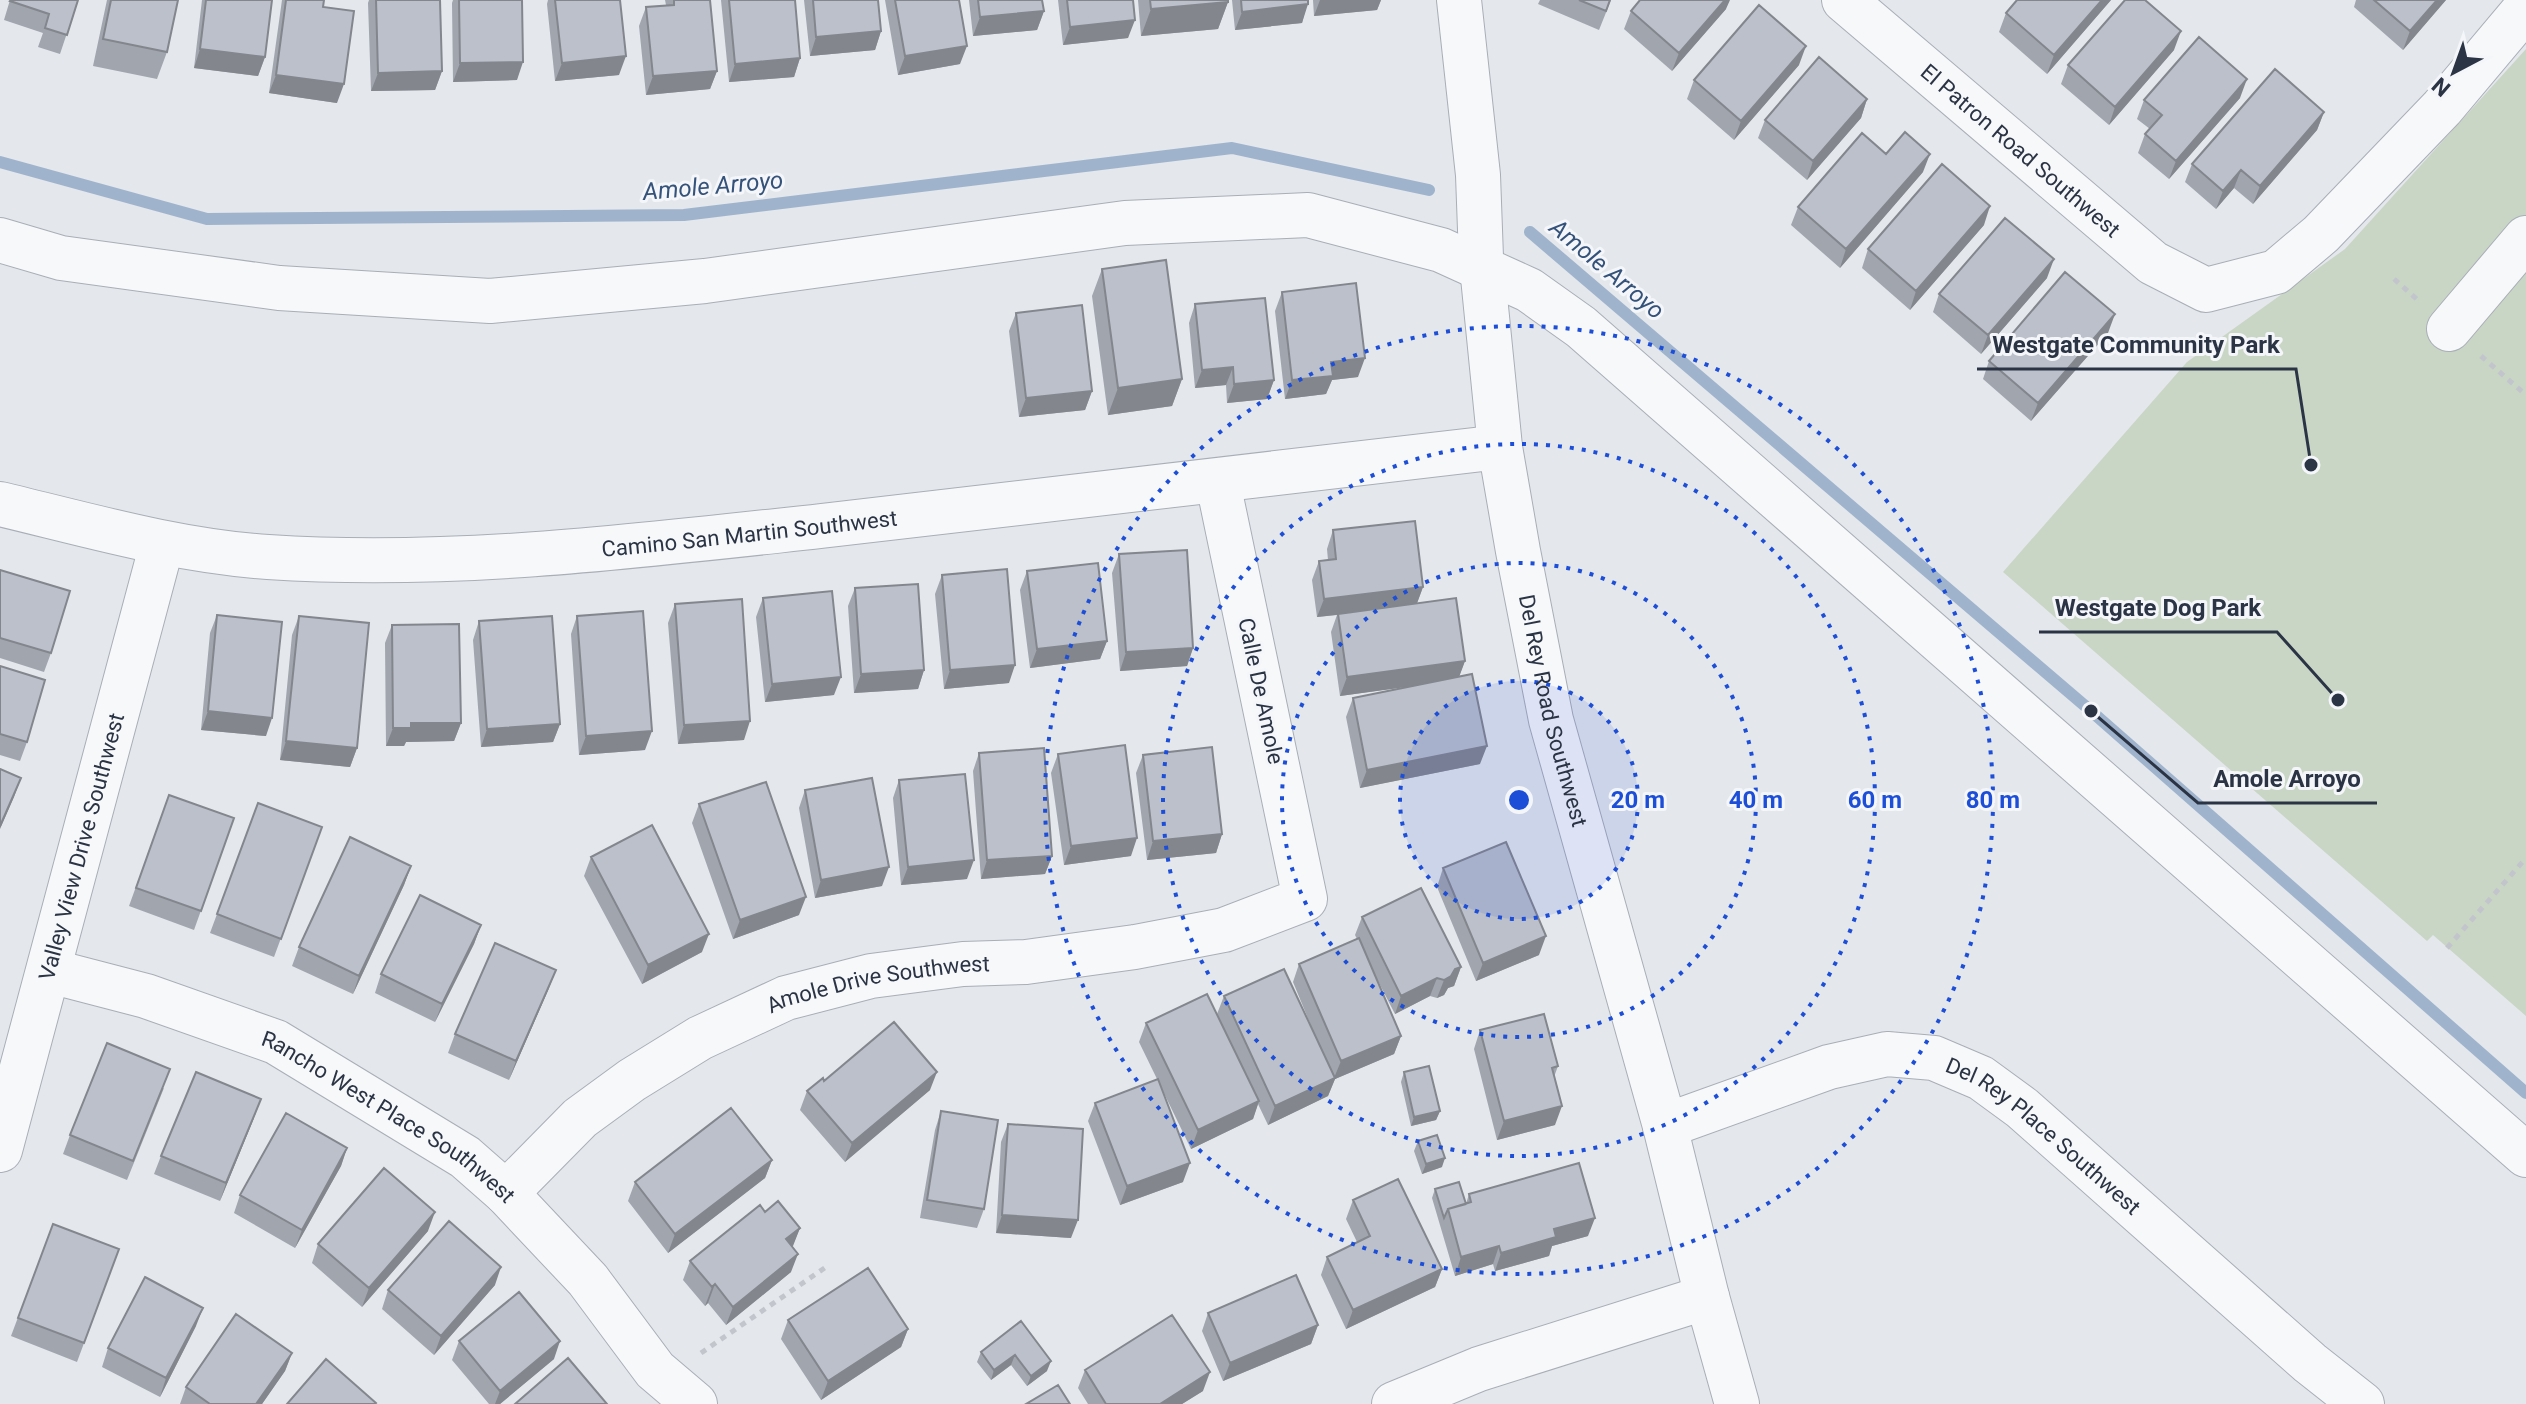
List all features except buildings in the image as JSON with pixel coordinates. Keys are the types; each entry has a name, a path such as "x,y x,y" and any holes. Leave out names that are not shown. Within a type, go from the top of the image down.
{"street":[{"name":"Del Rey Road Southwest","path":"1459,0 1478,175 1482,262 1500,447 1551,720 1665,1126 1737,1404"},
{"name":"El Patron Road Southwest","path":"1844,0 2153,263 2206,290 2276,272 2321,234 2442,108 2526,8"},
{"path":"0,240 61,258 279,288 490,301 705,281 1125,223 1308,215 1482,262 1581,327 2526,1155"},
{"path":"2449,329 2526,238"},
{"name":"Camino San Martin Southwest","path":"0,504 162,544 265,557 381,561 537,556 1218,483 1500,447"},
{"name":"Calle De Amole","path":"1218,483 1305,899"},
{"name":"Valley View Drive Southwest","path":"0,1150 162,544"},
{"name":"Amole Drive Southwest","path":"506,1193 580,1118 632,1080 700,1038 786,998 871,976 963,964 1026,962 1224,930 1305,899"},
{"name":"Rancho West Place Southwest","path":"50,971 146,996 276,1042 465,1157 506,1193 588,1280 695,1404"},
{"name":"Del Rey Place Southwest","path":"1665,1126 1829,1067 1887,1054 1934,1058 1981,1078 2022,1108 2310,1363 2362,1404"},
{"path":"1394,1404 1479,1369 1707,1297"}],"path":[{"path":"2447,948 2526,858"},
{"path":"673,1377 826,1267"}],"green space":[{"path":"2526,49 2526,1016 2433,935 2427,941 2003,572 2187,362 2345,249"}],"waterway":[{"name":"Amole Arroyo","path":"0,162 207,219 684,215 1232,148 1429,190"},
{"name":"Amole Arroyo","path":"1530,232 2091,711 2526,1093"}],"place":[{"name":"Westgate Community Park","path":"2311,465"},
{"name":"Westgate Dog Park","path":"2338,700"},
{"name":"Amole Arroyo","path":"2091,711"}]}
